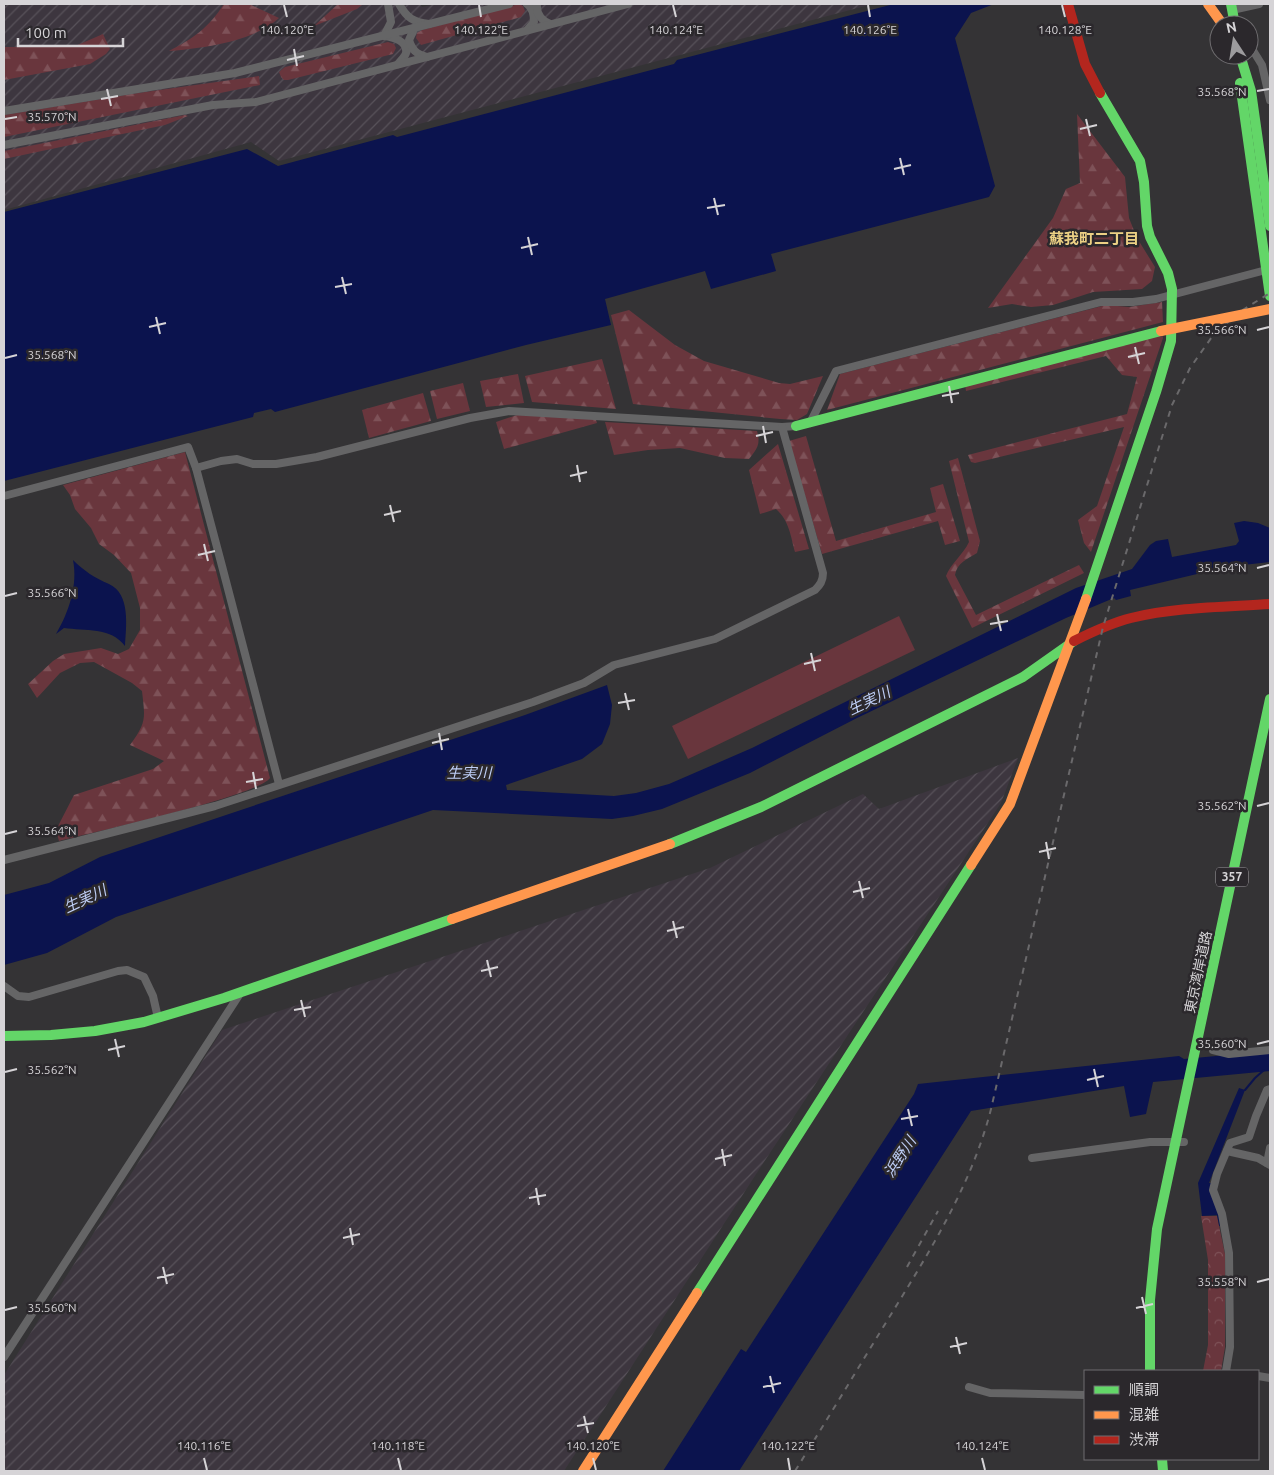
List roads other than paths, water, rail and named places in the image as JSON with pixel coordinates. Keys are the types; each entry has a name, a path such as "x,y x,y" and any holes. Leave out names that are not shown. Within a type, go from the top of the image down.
{"main road":[{"path":"583,1471 1010,804 1079,618 1172,341 1172,294 1168,273 1150,237 1147,226 1144,182 1140,160 1093,81 1085,64 1068,4"},
{"path":"1208,4 1216,15"},
{"path":"1218,4 1226,15"},
{"path":"1242,65 1248,78 1270,164"},
{"path":"1248,65 1266,270 1270,296"},
{"path":"1248,78 1270,226"},
{"path":"796,426 1161,331 1270,309"},
{"path":"4,1036 51,1035 144,1022 242,992 691,837 761,807 1023,677 1070,643 1103,628 1131,618 1181,610 1270,604"},
{"name":"東京湾岸道路","path":"1198,1055 1270,700"},
{"name":"東京湾岸道路","path":"1158,1370 1157,1310 1163,1247 1180,1141 1270,736"},
{"name":"東京湾岸道路","path":"1150,1370 1149,1315 1152,1263 1164,1192 1180,1141"}],"street":[{"path":"384,36 391,22 388,4"},
{"path":"399,4 411,19 432,24"},
{"path":"4,110 236,73 509,4"},
{"path":"526,30 534,22 533,11 527,4"},
{"path":"537,4 539,17 550,24"},
{"path":"4,145 204,107 256,102 628,4"},
{"path":"1232,7 1257,4"},
{"path":"414,29 408,40 414,52 427,57"},
{"path":"384,36 397,39 405,47 406,53 398,64"},
{"path":"1259,60 1262,65 1270,100"},
{"path":"810,423 836,371 1101,302 1133,302 1156,299 1266,270"},
{"path":"196,468 237,459 254,464 276,464 317,457 470,418 509,411 782,427 796,426"},
{"path":"4,860 215,806 534,702 584,683 614,665 715,639 814,590 823,579 823,574 782,427"},
{"path":"4,496 188,447 196,468 279,784"},
{"path":"4,986 18,996 29,997 118,970 127,970 144,977 153,996 158,1018"},
{"path":"4,1357 242,992"},
{"path":"1213,1050 1229,1054 1270,1050"},
{"path":"1226,1370 1230,1347 1230,1253 1222,1214 1213,1190 1216,1174 1230,1143 1250,1137 1256,1116 1267,1090 1270,1089"},
{"path":"1032,1158 1150,1142 1180,1141"},
{"path":"1227,1151 1258,1158 1268,1164 1270,1148"},
{"path":"969,1387 990,1394 1084,1395"}],"water":[{"path":"894,4 994,4 971,13 955,38 995,186 989,197 771,254 776,271 711,289 705,271 605,299 611,325 526,345 275,412 271,409 254,413 253,417 4,481 4,212 247,149 278,166 393,135 397,137 674,64 677,60"},
{"name":"生実川","path":"1244,521 1258,523 1270,528 1270,562 1197,574 1130,590 1131,596 1116,600 1114,598 1066,618 857,718 750,773 662,809 612,819 433,810 116,917 47,953 4,965 4,895 49,883 100,857 525,715 607,685 612,705 610,724 602,744 582,759 506,785 507,790 614,796 636,793 669,784 752,748 1076,588 1132,569 1150,545 1156,541 1168,539 1172,557 1236,545 1239,541 1234,523"},
{"path":"73,560 81,568 116,589 121,595 126,612 125,646 113,636 97,631 64,628 56,634 65,617 71,598 74,579"},
{"name":"浜野川","path":"1270,1051 1270,1071 1153,1082 1146,1114 1130,1117 1124,1086 971,1111 739,1471 663,1471 741,1349 746,1352 914,1094 918,1084 1179,1056 1184,1059"},
{"path":"1239,1088 1245,1090 1209,1183 1211,1183 1211,1194 1219,1215 1202,1216 1198,1183"}],"waterway":[{"path":"1245,1090 1264,1070"},
{"path":"1218,1215 1220,1225"}],"railway":[{"path":"795,1471 935,1242 973,1164 991,1109 1103,627 1172,405 1190,368 1214,334 1241,311 1270,293"},
{"path":"907,1267 938,1211"}],"district":[{"name":"蘇我町二丁目","path":"1094,239"}]}
